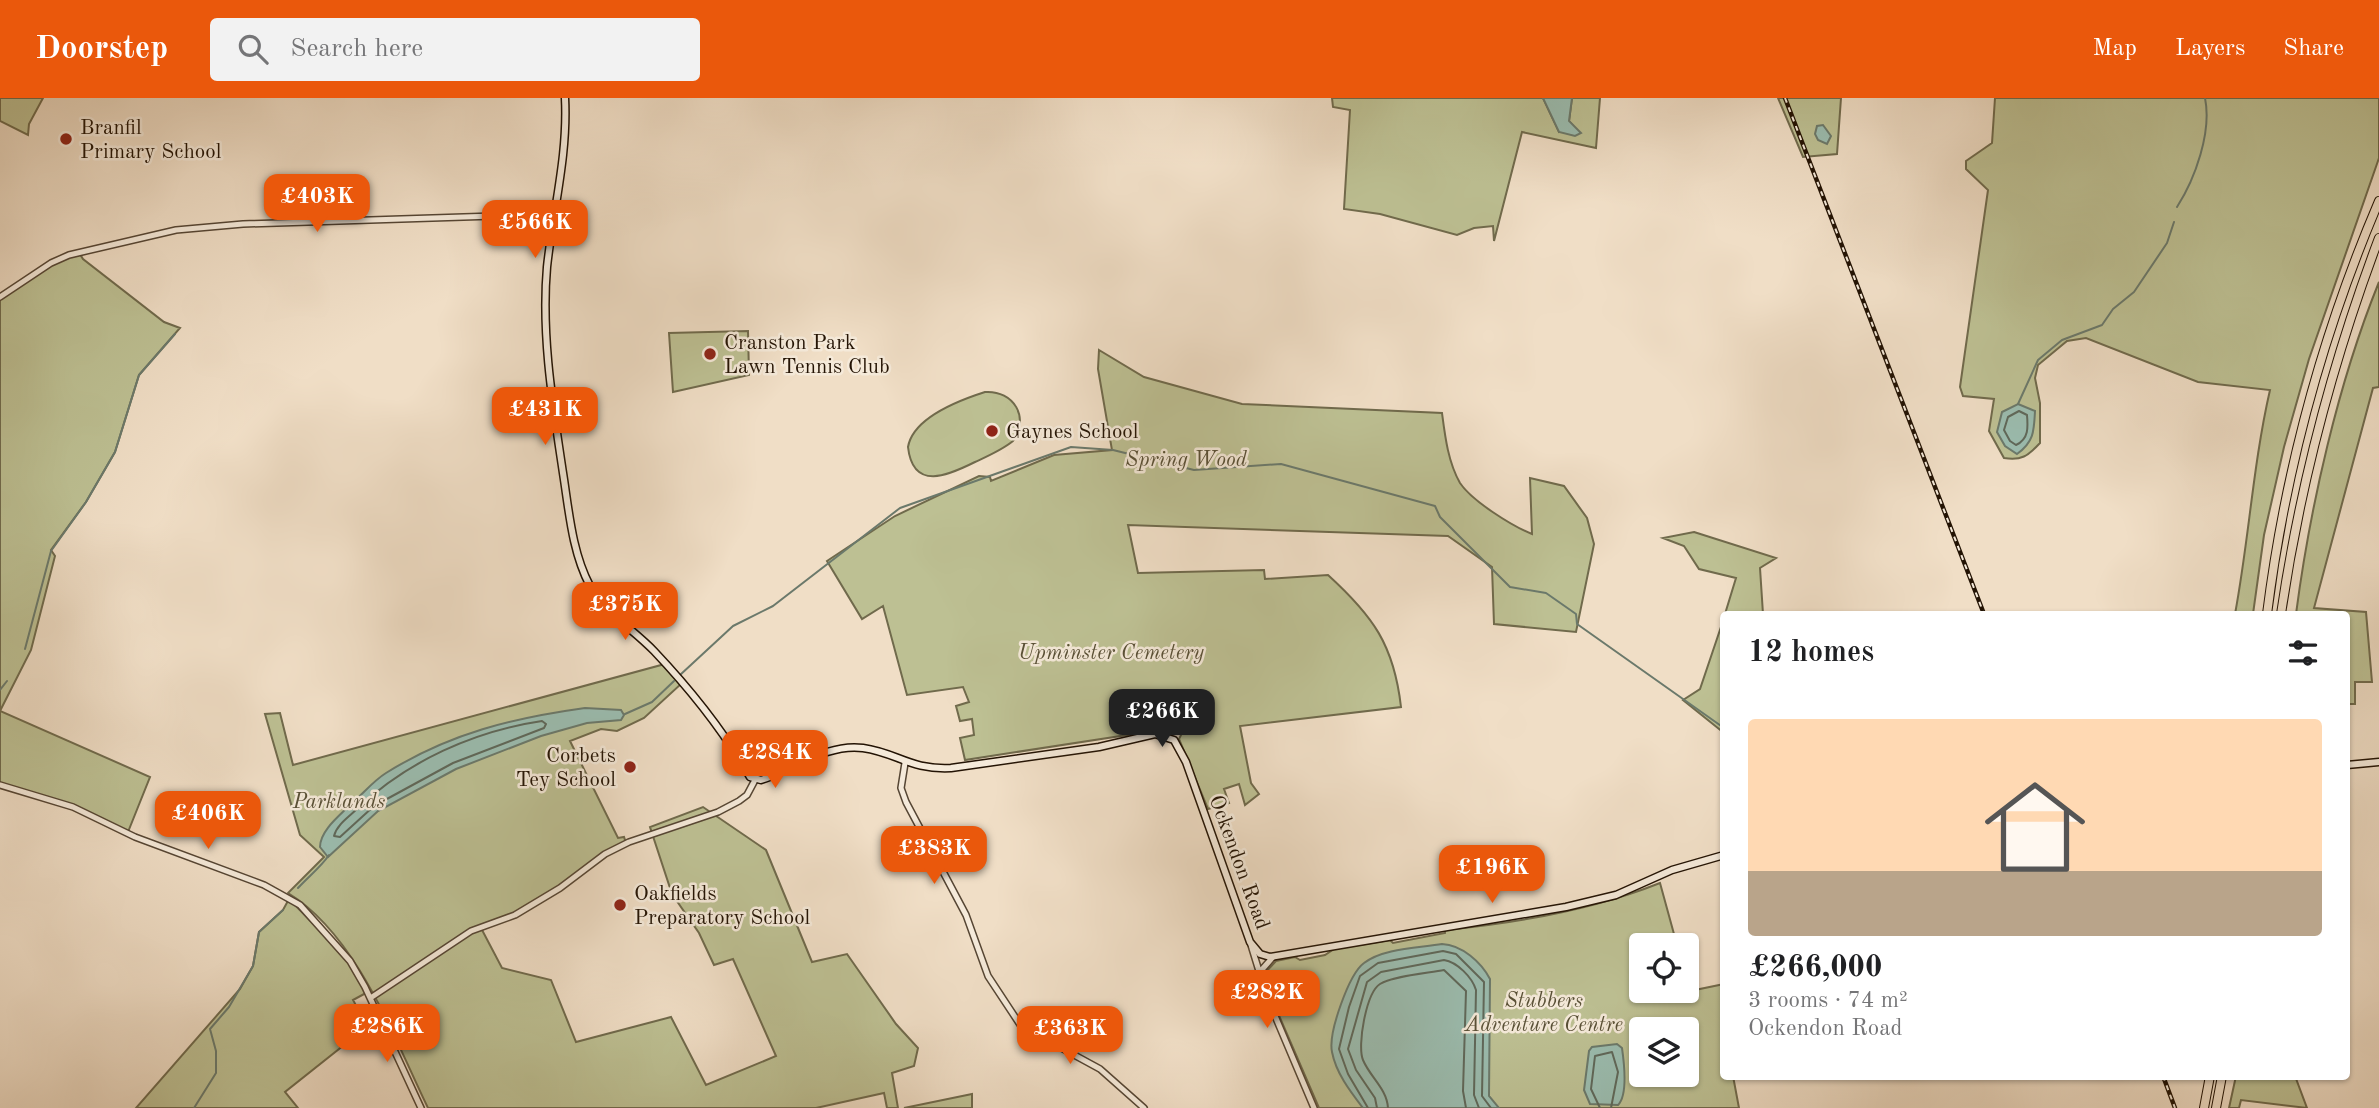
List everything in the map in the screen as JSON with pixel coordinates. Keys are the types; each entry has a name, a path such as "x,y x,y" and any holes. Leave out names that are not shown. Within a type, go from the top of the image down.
{"highway":[{"path":"2267,611 2283,513 2312,391 2347,284 2379,201"},
{"path":"2282,611 2298,512 2322,412 2339,353 2379,239"},
{"path":"2204,1108 2209,1080"},
{"path":"2216,1108 2221,1080"}],"main road":[{"path":"565,98 567,138 546,297 551,387 575,544 583,571 598,599 655,652 755,780"},
{"name":"Ockendon Road","path":"755,780 768,778 844,748 877,751 926,769 951,768 1099,747 1155,734 1169,737 1186,762 1250,942 1260,954 1273,957 1394,933 1566,907 1616,895 1672,870 1720,856"},
{"path":"2350,765 2379,762"}],"street":[{"path":"0,297 51,263 78,251 145,235 223,225 556,214"},
{"path":"905,763 901,788 906,802 966,915 988,975 1014,1019 1021,1026 1100,1069 1144,1108"},
{"path":"372,997 471,931 515,915 560,888 605,854 629,842 718,812 739,801 747,794 755,780"},
{"path":"0,785 73,807 135,837 286,895 330,936 350,961 372,997 421,1108"},
{"path":"1250,942 1259,974 1314,1108"},
{"path":"1259,974 1273,957"}],"green space":[{"path":"0,98 43,98 29,124 28,135 0,121"},
{"path":"1332,98 1543,98 1559,132 1574,127 1569,121 1572,98 1600,98 1596,148 1522,132 1494,241 1493,226 1474,228 1457,235 1380,214 1344,209 1350,110 1333,107"},
{"path":"1778,98 1841,98 1837,154 1803,157"},
{"path":"1995,98 2379,98 2379,158 2309,359 2284,447 2264,535 2253,611 2235,611 2259,446 2270,390 2198,382 2086,338 2067,341 2038,365 2035,378 2040,403 2040,443 2028,454 2015,459 2004,458 1989,431 1994,399 1963,396 1960,387 1988,190 1966,169 1966,161 1992,143"},
{"path":"78,251 83,259 164,322 180,328 139,375 115,452 86,502 51,550 55,556 31,650 0,711 0,297 41,269"},
{"path":"2379,282 2379,387 2373,388 2314,608 2366,612 2372,682 2355,682 2355,704 2350,704 2350,611 2296,611 2309,531 2327,446 2364,321"},
{"name":"Cranston Park Lawn Tennis Club","path":"748,331 749,375 673,392 669,333"},
{"path":"1099,350 1144,377 1242,404 1442,413 1456,475 1466,490 1483,505 1532,534 1530,478 1564,486 1587,518 1594,544 1576,632 1494,624 1492,567 1448,536 1128,525 1138,573 1264,570 1265,579 1328,575 1357,604 1379,633 1393,666 1401,707 1240,726 1251,783 1259,794 1245,805 1239,784 1224,789 1229,803 1208,809 1179,739 1183,731 1153,731 965,760 960,738 974,735 972,719 960,721 956,706 969,702 963,687 907,695 883,606 862,619 827,561 895,516 979,476 990,477 991,481 1054,455 1112,450 1098,369"},
{"path":"985,392 1004,396 1016,407 1020,423 1013,441 990,455 944,475 925,475 917,470 911,461 908,447 919,427 939,412"},
{"path":"1694,532 1776,558 1760,568 1763,611 1726,611 1736,578 1699,569 1684,546 1663,538"},
{"path":"1720,630 1720,730 1683,700 1700,689"},
{"name":"Parklands","path":"665,664 681,684 644,718 617,731 601,729 570,741 618,838 624,837 626,843 515,915 481,928 502,968 551,980 576,1042 671,1017 706,1085 776,1056 733,959 714,965 699,933 672,894 650,827 703,807 766,850 812,962 847,954 896,1024 918,1048 914,1066 892,1073 898,1108 887,1108 884,1093 816,1108 428,1108 387,1020 354,961 312,911 288,893 324,857 300,835 265,714 280,713 293,765"},
{"path":"0,711 150,777 128,832 101,819 0,785"},
{"name":"Stubbers Adventure Centre","path":"1660,883 1674,933 1629,933 1629,1003 1699,1003 1699,989 1720,985 1720,1080 1734,1080 1739,1108 1319,1108 1263,975 1276,961 1295,957 1300,960 1325,955 1334,949 1390,940 1393,943 1445,933 1445,930 1500,924 1581,908"},
{"path":"289,899 350,961 366,993 353,1000 363,1018 375,1013 378,1018 285,1092 298,1108 136,1108 240,989 253,966 259,932 283,910"},
{"path":"2235,1080 2296,1080 2307,1108 2241,1100 2239,1108 2229,1108"},
{"path":"972,1094 972,1108 904,1108"}],"water":[{"path":"1543,98 1572,98 1569,121 1581,133 1575,136 1559,132"},
{"path":"1823,125 1831,136 1827,144 1818,140 1815,134 1817,126"},
{"path":"2018,404 2035,411 2032,436 2017,454 2005,446 1997,432 2002,412"},
{"path":"585,708 621,710 624,715 621,720 587,723 541,736 456,769 378,811 328,857 320,847 323,835 341,814 381,776 410,759 482,729"},
{"path":"1442,944 1457,948 1470,956 1490,979 1489,1096 1499,1108 1363,1108 1340,1074 1332,1052 1336,1018 1346,991 1358,969 1372,958 1391,951"},
{"path":"1617,1044 1622,1048 1624,1070 1621,1100 1618,1105 1590,1104 1584,1090 1589,1051 1592,1047"}],"waterway":[{"path":"2177,207 2196,169 2204,140 2207,111 2205,98"},
{"path":"2018,404 2038,360 2062,340 2102,325 2113,309 2134,292 2167,243 2174,222"},
{"path":"25,649 51,551 86,502 115,452 139,375 175,334"},
{"path":"680,675 733,626 773,606 900,508 1071,447 1113,450 1194,470 1281,464 1435,506 1440,517 1510,587 1546,593 1576,614 1577,624 1720,725"},
{"path":"0,690 7,681"},
{"path":"625,714 652,702 674,681"},
{"path":"298,888 329,855"},
{"path":"194,1108 216,1073 216,1051 210,1029 229,1007 253,966 259,932 283,910"}],"railway":[{"path":"1785,98 1983,611"},
{"path":"2164,1080 2175,1108"}],"place":[{"name":"Branfil Primary School","path":"66,139"},
{"name":"Cranston Park Lawn Tennis Club","path":"710,354"},
{"name":"Gaynes School","path":"992,431"},
{"name":"Corbets Tey School","path":"630,767"},
{"name":"Oakfields Preparatory School","path":"620,905"}],"park label":[{"name":"Spring Wood","path":"1186,459"},
{"name":"Upminster Cemetery","path":"1111,652"}]}
